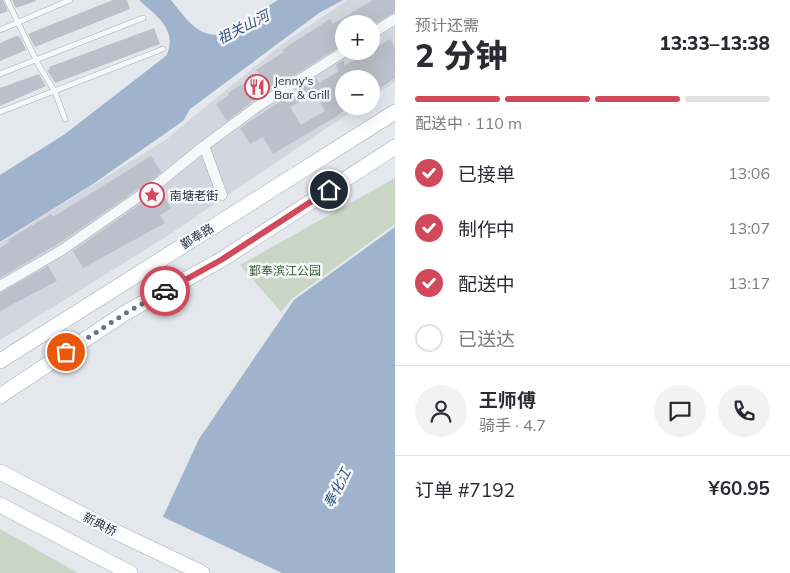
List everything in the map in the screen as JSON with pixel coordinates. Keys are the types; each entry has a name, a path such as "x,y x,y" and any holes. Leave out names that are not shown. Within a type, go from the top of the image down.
{"main road":[{"name":"鄞奉路","path":"0,361 395,112"},
{"path":"0,396 126,313 221,260 395,147"},
{"name":"新典桥","path":"0,472 112,530 202,573"},
{"path":"0,505 130,573"}],"street":[{"path":"380,28 395,19"},
{"path":"0,286 70,245 162,181 204,146 258,106 335,57"},
{"path":"204,146 222,195"}],"lane":[{"path":"7,0 36,60 55,92 65,119"},
{"path":"0,30 70,0"},
{"path":"0,74 143,18"},
{"path":"0,112 164,49"}],"shaded area":[{"name":"南塘老街","path":"347,0 395,0 395,82 380,92 380,70 335,70 335,115 346,115 172,233 0,340 0,243 165,140 284,43"}],"green space":[{"name":"鄞奉滨江公园","path":"395,178 395,224 292,299 281,312 240,265"},
{"path":"0,529 78,573 0,573"}],"water":[{"name":"祖关山河","path":"139,0 171,0 187,20 199,30 213,35 222,34 278,0 343,0 319,13 190,109 183,121 93,184 0,242 0,175 65,134 167,55 169,37 167,30 158,18"},
{"name":"奉化江","path":"395,227 395,573 137,573 199,439 294,300"}],"pier":[{"path":"161,516 282,573 134,573"}],"building":[{"path":"0,0 3,0 8,11 0,14"},
{"path":"12,0 36,0 36,1 16,8"},
{"path":"113,0 127,0 130,9 35,47 28,34"},
{"path":"373,0 395,0 395,12 380,21 380,15 348,15"},
{"path":"330,19 333,24 335,23 335,50 254,100 227,121 216,104 229,95 228,93 259,74 256,70 284,52 282,50"},
{"path":"154,28 160,44 55,83 47,70 50,69 49,67"},
{"path":"16,36 20,37 26,50 0,61 0,43"},
{"path":"390,39 395,48 395,78 380,88 380,70 338,70 336,65 344,60 344,66 354,60 380,60 380,45"},
{"path":"335,73 335,115 338,115 273,154 263,137 250,144 240,128 316,78 319,83","holes":["315,93 325,111 301,125 290,107"]},
{"path":"39,74 46,86 0,106 0,88"},
{"path":"151,156 161,172 157,176 58,244 0,278 0,248 9,242 8,240 51,214 53,217"},
{"path":"160,190 171,208 160,215 165,223 83,268 73,251"},
{"path":"48,266 57,281 0,311 0,293"}],"way so far":[{"path":"66,352 126,313 165,291"}],"place":[{"name":"Jenny's Bar & Grill","path":"257,87"},
{"name":"南塘老街","path":"152,195"}],"route":[{"path":"165,291 221,260 329,190"}]}
